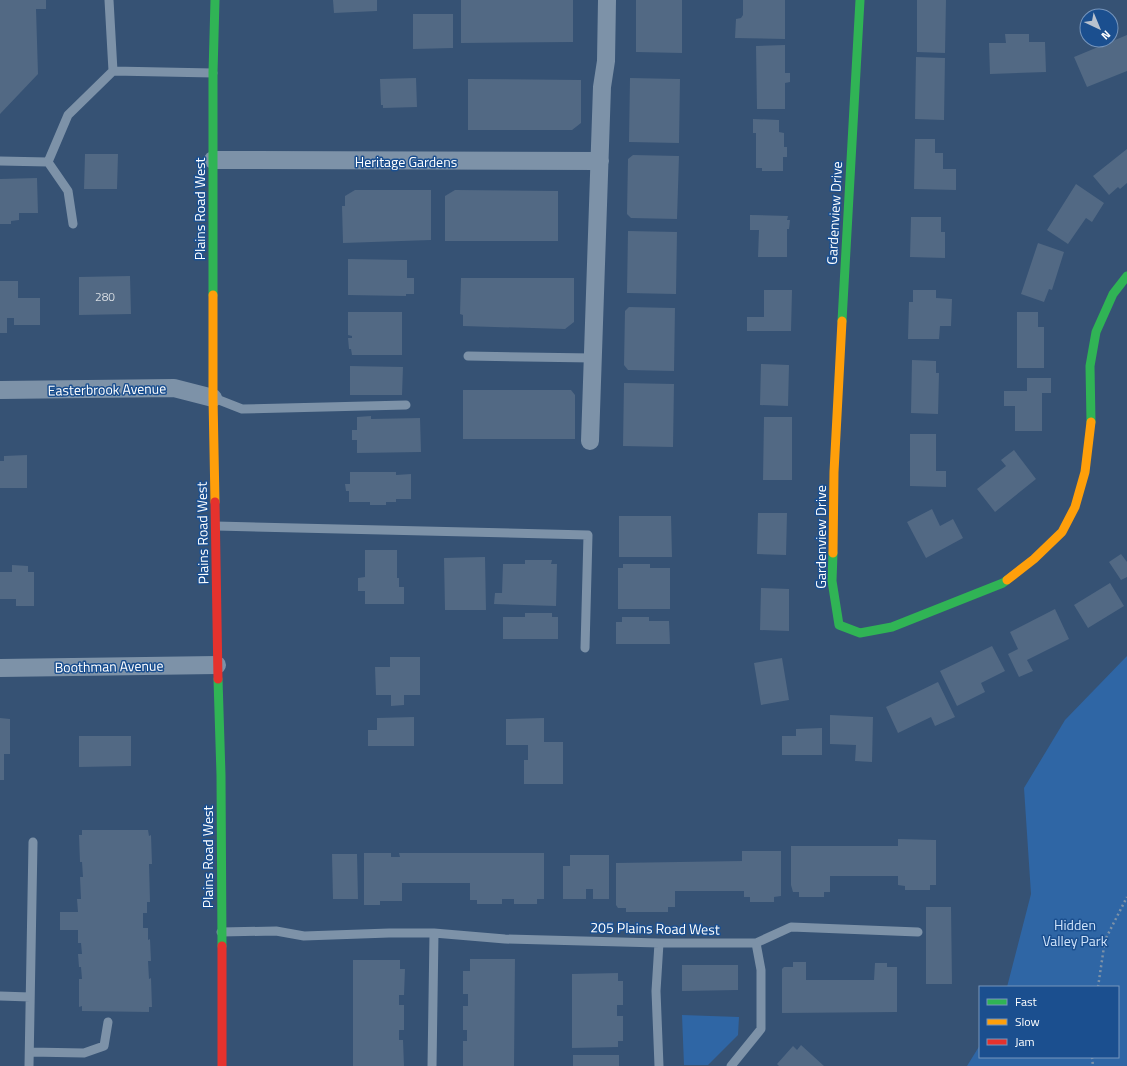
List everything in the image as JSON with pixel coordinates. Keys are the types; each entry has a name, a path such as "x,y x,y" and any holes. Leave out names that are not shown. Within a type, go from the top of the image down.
{"street":[{"name":"Plains Road West","path":"214,0 213,398 217,665 221,775 222,1066"},
{"path":"590,441 602,87 606,61 607,0"},
{"name":"Gardenview Drive","path":"860,0 834,472 832,581 839,625 860,633 892,627 997,585 1034,559 1062,532 1075,507 1085,472 1091,425 1090,366 1096,332 1113,294 1127,276"},
{"name":"Heritage Gardens","path":"213,160 600,161"},
{"name":"Easterbrook Avenue","path":"0,390 174,388 213,398"},
{"name":"Boothman Avenue","path":"0,668 217,665"}],"lane":[{"path":"109,0 113,71"},
{"path":"48,162 68,115 113,71 213,73"},
{"path":"0,161 48,162"},
{"path":"48,162 68,191 73,224"},
{"path":"468,356 593,358"},
{"path":"213,398 242,409 406,405"},
{"path":"216,526 588,535 585,648"},
{"path":"29,1066 33,842"},
{"name":"205 Plains Road West","path":"221,932 276,931 304,936 434,933 505,939 659,943 756,943 791,927 918,932"},
{"path":"432,1066 434,933"},
{"path":"659,943 656,991 659,1066"},
{"path":"731,1066 761,1029 761,970 756,943"},
{"path":"0,996 30,997"},
{"path":"30,1052 84,1053 104,1046 108,1022"}],"path":[{"path":"1098,986 1105,940 1127,897"}],"green space":[{"name":"Hidden Valley Park","path":"1127,656 1127,1066 967,1066 979,1047 979,1058 1119,1058 1119,986 1007,986 1031,894 1024,788 1065,720"},
{"path":"682,1015 739,1017 738,1035 708,1065 684,1065"}],"building":[{"path":"0,0 46,0 46,9 36,9 38,74 0,114"},
{"path":"333,0 377,0 377,11 334,13"},
{"path":"461,0 573,0 573,42 461,43"},
{"path":"636,0 682,0 682,53 636,52"},
{"path":"743,0 785,0 785,39 735,38 736,19 741,18 743,15"},
{"path":"917,0 946,0 945,53 917,52"},
{"path":"413,14 453,14 453,48 413,49"},
{"path":"1005,34 1029,34 1029,42 1045,42 1046,72 990,74 989,43 1006,43"},
{"path":"1127,35 1127,71 1087,87 1074,57 1096,48 1119,48 1119,38"},
{"path":"785,45 785,73 790,73 790,82 785,83 785,109 757,109 756,46"},
{"path":"916,57 945,58 944,120 915,119"},
{"path":"416,78 417,107 383,108 383,105 381,105 380,79"},
{"path":"630,78 680,79 679,143 629,142"},
{"path":"468,79 581,80 581,123 572,130 468,130"},
{"path":"753,119 779,120 779,132 784,133 784,147 787,147 787,157 783,157 783,171 762,171 762,168 756,168 756,133 753,133"},
{"path":"915,139 935,139 935,153 943,153 943,169 956,169 956,190 914,189"},
{"path":"1127,149 1127,183 1120,189 1118,187 1109,195 1093,176"},
{"path":"85,154 118,154 117,189 84,189"},
{"path":"633,155 679,156 677,219 631,218 627,214 628,159"},
{"path":"37,178 38,213 19,213 19,220 11,221 11,224 0,224 0,179"},
{"path":"1076,184 1104,203 1092,222 1086,218 1068,244 1047,230"},
{"path":"355,190 431,190 431,240 343,243 342,206 345,206 345,196"},
{"path":"455,190 558,191 558,241 445,241 445,196"},
{"path":"750,215 788,216 787,220 790,220 789,229 787,229 787,257 758,257 759,230 750,230"},
{"path":"911,217 941,217 941,232 945,232 945,258 910,257"},
{"path":"628,231 677,232 676,294 627,293"},
{"path":"1038,243 1064,252 1052,290 1049,289 1044,302 1021,294"},
{"path":"348,259 407,260 407,278 414,278 414,294 406,294 406,296 348,295"},
{"path":"130,276 131,314 79,315 79,277"},
{"path":"461,278 574,278 574,322 565,329 463,326 463,315 460,314"},
{"path":"0,281 18,281 18,298 40,298 40,325 14,325 14,318 7,318 7,333 0,333"},
{"path":"764,290 792,290 791,331 747,331 747,317 764,317"},
{"path":"913,290 936,290 936,298 952,299 951,326 940,326 939,339 908,339 909,302 913,302"},
{"path":"629,307 675,308 674,371 628,370 624,365 625,311"},
{"path":"348,312 402,312 402,355 352,355 351,349 349,349 348,338 352,338 352,336 348,335"},
{"path":"1017,312 1038,312 1038,327 1044,327 1044,368 1017,368"},
{"path":"912,360 936,361 936,373 939,373 938,414 911,413"},
{"path":"761,364 789,365 788,406 760,405"},
{"path":"350,366 403,367 402,395 350,395"},
{"path":"1027,378 1051,378 1051,393 1042,393 1042,431 1015,431 1015,406 1004,406 1004,391 1027,391"},
{"path":"624,383 674,384 673,447 623,446"},
{"path":"463,390 571,390 575,395 575,439 463,439"},
{"path":"371,416 371,419 420,418 421,452 357,453 357,440 352,440 352,430 357,430 357,417"},
{"path":"764,417 792,417 792,480 763,480"},
{"path":"910,434 936,434 936,471 946,471 946,487 910,486"},
{"path":"1014,450 1036,479 995,512 977,489 1006,466 1001,460"},
{"path":"27,455 27,488 0,488 0,461 4,461 4,456"},
{"path":"350,472 396,472 396,475 411,474 411,499 396,499 396,502 386,502 386,505 370,505 370,502 349,502 349,491 346,491 345,484 350,484"},
{"path":"932,509 940,526 953,519 963,538 926,558 907,522"},
{"path":"758,513 787,513 786,555 757,554"},
{"path":"619,516 671,516 672,557 619,557"},
{"path":"365,550 397,550 397,578 399,578 399,587 404,587 404,604 365,604 365,591 358,591 358,578 365,577"},
{"path":"1121,554 1127,562 1127,577 1121,580 1109,562"},
{"path":"485,557 486,610 445,610 444,558"},
{"path":"525,560 552,560 551,564 557,564 556,606 494,604 495,593 502,593 503,564 525,564"},
{"path":"623,564 650,564 650,568 670,568 670,609 618,609 618,568 623,568"},
{"path":"12,565 28,566 28,572 34,572 34,606 16,606 16,599 0,599 0,572 12,572"},
{"path":"1110,583 1124,606 1088,628 1074,605"},
{"path":"761,588 789,589 789,631 760,630"},
{"path":"1055,609 1069,639 1027,660 1033,671 1019,677 1008,654 1018,649 1010,632"},
{"path":"525,613 552,613 552,617 558,617 558,639 503,639 503,617 525,617"},
{"path":"622,617 649,617 649,621 669,621 670,644 616,644 616,622 622,622"},
{"path":"992,646 1005,671 981,683 985,692 957,706 940,671"},
{"path":"390,657 420,657 420,695 404,695 404,705 391,706 391,695 376,695 375,667 390,667"},
{"path":"782,658 789,700 761,705 754,663"},
{"path":"938,682 955,717 935,726 931,717 898,733 886,707"},
{"path":"830,715 873,717 872,762 855,761 856,745 830,744"},
{"path":"414,717 414,746 368,746 368,730 377,730 377,718"},
{"path":"0,718 10,719 10,754 4,754 4,780 0,780"},
{"path":"544,718 544,742 563,742 563,784 524,784 524,760 528,760 528,745 506,745 506,719"},
{"path":"822,728 822,755 782,755 782,736 796,736 796,729"},
{"path":"79,736 131,736 131,766 79,767"},
{"path":"82,830 148,830 149,836 151,835 152,864 149,864 150,902 147,902 147,913 143,913 143,928 148,928 148,940 150,939 151,961 148,961 149,979 151,978 152,1007 149,1007 149,1012 82,1011 82,1006 79,1007 79,979 82,979 78,954 82,954 81,943 78,943 78,930 60,930 60,912 78,912 77,899 81,899 80,877 83,877 82,862 80,862 79,835 82,835"},
{"path":"898,839 936,840 936,885 930,885 930,890 905,890 905,886 898,885 898,876 830,876 830,892 824,892 824,897 799,897 799,892 793,892 791,885 791,846 898,846"},
{"path":"742,851 781,851 781,896 774,897 774,902 750,902 750,897 744,897 744,891 675,891 675,907 668,907 668,912 626,912 626,908 618,908 616,905 616,863 742,861"},
{"path":"364,853 391,853 391,857 400,857 399,853 544,853 544,899 537,899 537,904 514,904 514,899 502,899 502,904 477,904 477,900 470,900 470,883 402,883 402,901 380,901 380,905 364,905"},
{"path":"332,854 357,854 358,899 333,899"},
{"path":"570,855 609,855 609,899 593,899 593,889 586,889 586,899 563,899 563,866 570,866"},
{"path":"926,907 951,907 952,984 926,984"},
{"path":"470,959 515,959 514,1066 463,1066 463,1041 467,1041 467,1030 463,1030 463,1006 468,1006 468,994 463,994 463,971 470,971"},
{"path":"353,960 400,960 400,969 405,969 404,995 399,995 399,1005 404,1005 404,1030 399,1030 399,1040 403,1040 404,1066 353,1066"},
{"path":"793,962 806,962 806,980 874,980 875,963 887,963 887,967 897,967 897,1012 782,1013 782,969 784,967 793,967"},
{"path":"682,965 738,965 738,990 682,991"},
{"path":"618,973 618,981 623,981 623,1005 617,1005 617,1016 623,1016 623,1041 618,1041 618,1047 572,1048 572,974"},
{"path":"801,1045 824,1066 779,1066 777,1064 793,1046 797,1050"},
{"path":"573,1055 619,1055 619,1066 573,1066"}],"traffic: fast":[{"path":"213,295 213,73 215,0"},
{"path":"842,321 860,0"},
{"path":"1091,422 1090,366 1096,332 1113,294 1127,276"},
{"path":"833,553 832,581 839,625 860,633 892,627 1003,583 1007,580"},
{"path":"218,679 221,775 222,946"}],"traffic: slow":[{"path":"213,295 215,502"},
{"path":"833,553 834,472 842,321"},
{"path":"1007,580 1034,559 1062,532 1075,507 1085,472 1091,422"}],"traffic: jam":[{"path":"215,502 218,679"},
{"path":"222,946 222,1066"}]}
